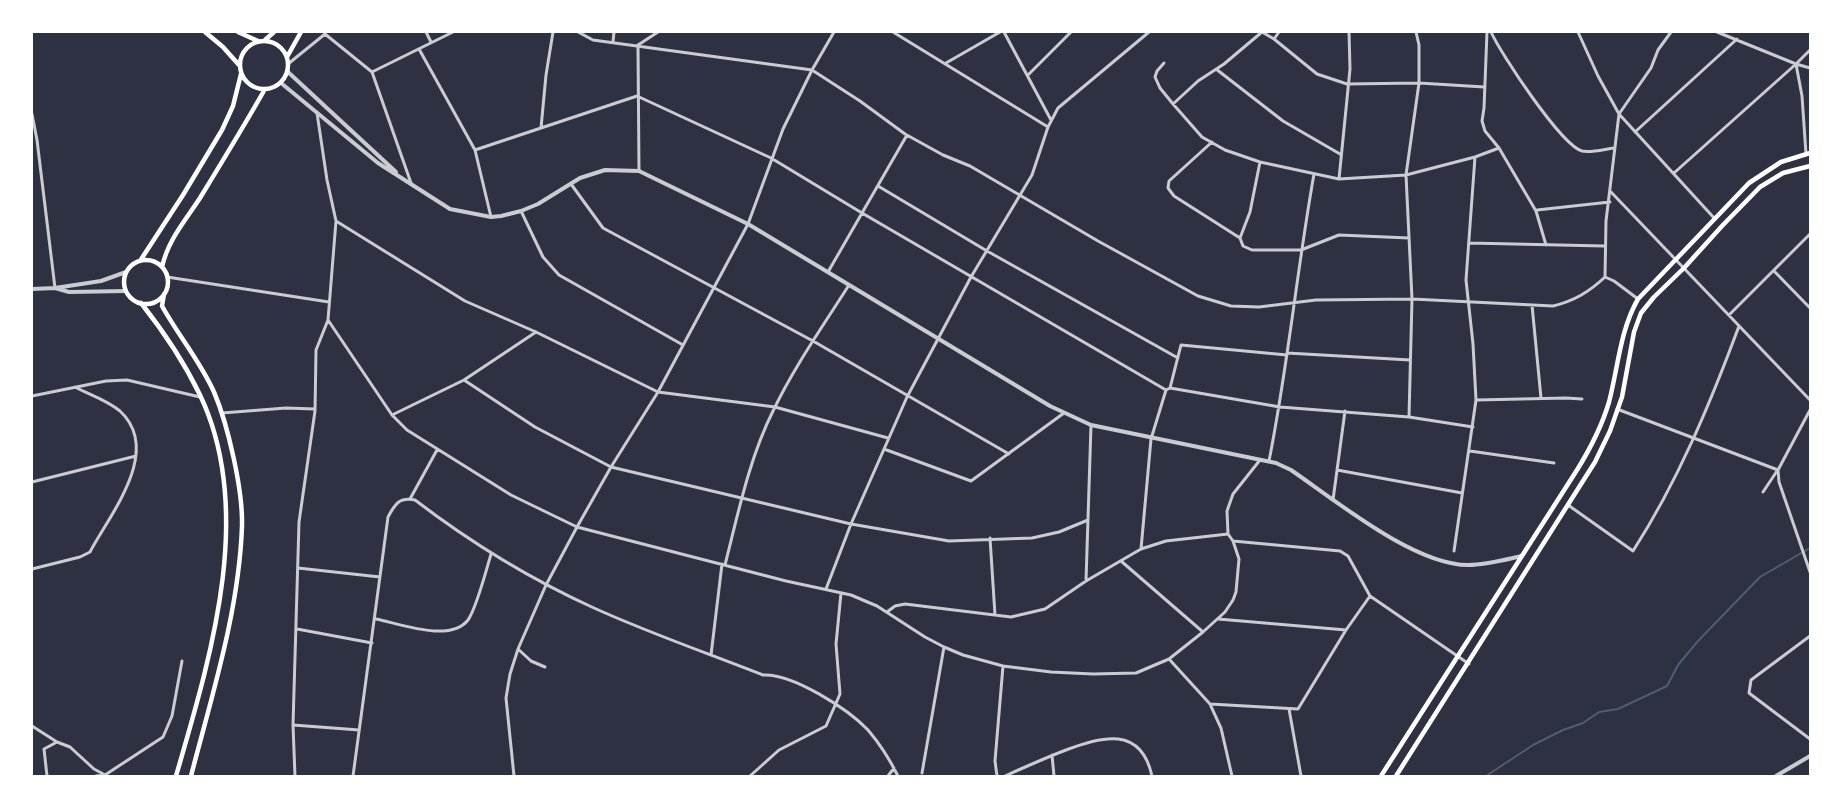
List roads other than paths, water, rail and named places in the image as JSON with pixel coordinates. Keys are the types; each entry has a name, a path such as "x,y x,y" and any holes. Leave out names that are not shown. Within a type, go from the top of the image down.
{"main road":[{"path":"205,32 239,65 242,74 251,86 265,89 280,83 288,72 287,57 279,45 265,40 252,44 243,53 239,65"},
{"path":"238,32 258,41"},
{"path":"265,40 274,32"},
{"path":"287,57 301,32"},
{"path":"140,261 222,130 233,106 242,74"},
{"path":"162,267 164,255 172,237 201,195 265,89"},
{"path":"1381,777 1577,470 1594,439 1610,398 1627,319 1638,299 1758,175 1781,162 1808,153"},
{"path":"1396,777 1595,462 1622,397 1634,332 1641,313 1760,187 1783,173 1810,166"},
{"path":"164,294 154,302 135,301 126,291 124,279 126,272 134,263 152,261 162,267 167,277 162,306 197,361 214,393 231,444 242,523 239,561 224,650 191,777"},
{"path":"141,303 162,329 200,397 220,458 225,491 227,533 217,613 198,699 176,777"}],"street":[{"path":"426,32 431,42"},
{"path":"372,72 453,32"},
{"path":"541,128 546,75 554,32"},
{"path":"578,32 593,40 812,70 861,101 907,135 943,155 970,166 1198,296 1231,306 1259,307 1296,302 1412,299 1553,306 1566,303 1594,288 1605,277 1604,246 1619,114 1651,68 1658,50 1669,33"},
{"path":"613,42 614,32"},
{"path":"638,45 658,32"},
{"path":"514,777 506,698 510,674 518,650 546,585 577,526 658,392 748,224 771,158 812,70 834,32"},
{"path":"893,32 1048,127"},
{"path":"903,37 908,32"},
{"path":"946,63 1002,32 1051,120"},
{"path":"1027,75 1071,32"},
{"path":"826,589 851,524 907,397 971,277 1032,175 1051,120 1058,108 1149,32"},
{"path":"1173,104 1198,81 1262,32 1317,74 1347,84 1419,83 1484,87"},
{"path":"1274,39 1280,32"},
{"path":"1339,178 1350,69 1349,32"},
{"path":"1409,417 1412,299 1406,175 1419,83 1419,45 1416,32"},
{"path":"1491,32 1527,89 1570,143 1586,151 1615,148"},
{"path":"1491,32 1482,121 1485,131 1499,148 1536,210 1546,245"},
{"path":"1578,32 1619,114 1714,219"},
{"path":"1717,32 1810,68"},
{"path":"288,64 325,33 372,72 411,185"},
{"path":"1635,132 1737,39"},
{"path":"638,45 639,171"},
{"path":"419,49 475,150 491,217"},
{"path":"1674,173 1810,50"},
{"path":"1164,63 1156,71 1155,77 1160,88 1202,137 1225,150 1260,162 1339,178 1406,175 1499,148"},
{"path":"1796,64 1808,153"},
{"path":"1215,69 1283,121 1340,154"},
{"path":"288,72 403,179"},
{"path":"280,83 378,163 450,209 491,217 521,211 547,199 580,178 605,170 639,171 748,224 1050,406 1090,425 1151,439 1269,460 1292,471 1390,537 1442,561 1468,565 1522,556"},
{"path":"475,150 637,96 771,158 971,277 1168,389 1280,406 1409,417 1473,427"},
{"path":"295,777 293,725 299,522 315,409 316,350 328,320 336,221 317,113"},
{"path":"32,114 55,288"},
{"path":"828,272 907,135"},
{"path":"32,141 37,140"},
{"path":"1212,142 1169,181 1167,188 1174,196 1240,238"},
{"path":"1454,551 1476,400 1466,280 1474,157"},
{"path":"1260,162 1250,212 1240,238 1242,246 1252,250 1301,250 1339,235 1409,238"},
{"path":"1269,460 1280,406 1296,302 1301,250 1314,174"},
{"path":"571,184 603,228 813,341 1009,454"},
{"path":"878,186 987,251 1178,358"},
{"path":"1610,191 1810,400"},
{"path":"1536,210 1610,202"},
{"path":"521,211 543,257 559,275 683,345"},
{"path":"336,221 465,301 536,332 658,392 775,407 889,438"},
{"path":"1729,315 1810,234"},
{"path":"1469,243 1604,246"},
{"path":"1773,271 1810,309"},
{"path":"32,289 101,281 126,272"},
{"path":"167,277 329,302"},
{"path":"1605,277 1638,299"},
{"path":"711,655 723,565 756,454 775,407 849,285"},
{"path":"55,288 69,292 126,291"},
{"path":"1532,305 1541,398"},
{"path":"328,320 392,415 407,429 437,450 511,495 577,526 723,565 841,592 864,600 887,612 924,637 944,647 1003,666 1051,672 1121,674 1147,669 1169,659 1203,632 1218,619 1233,600 1238,582 1239,559 1228,534 1226,520 1229,502 1260,460"},
{"path":"1568,505 1633,551 1675,477 1712,399 1739,326"},
{"path":"392,415 464,380 536,332"},
{"path":"1141,549 1151,439 1181,345 1287,354 1410,360"},
{"path":"32,396 106,381 127,380 200,397"},
{"path":"464,380 535,427 611,467 851,524 940,540 1032,538 1088,520"},
{"path":"32,569 80,557 90,552 128,486 135,466 136,444 129,422 120,411 106,401 75,387"},
{"path":"1476,400 1582,399"},
{"path":"221,413 286,408 315,409"},
{"path":"1617,409 1778,470"},
{"path":"1763,492 1778,470 1810,410"},
{"path":"1333,500 1345,411"},
{"path":"884,449 971,481 1064,413"},
{"path":"1086,581 1090,425"},
{"path":"410,499 437,450"},
{"path":"1469,451 1554,463"},
{"path":"32,482 136,456"},
{"path":"1337,470 1462,493"},
{"path":"1778,470 1779,482 1810,571"},
{"path":"353,777 388,517 395,503 406,498 415,500 491,554 595,609 763,675 774,674 814,691 837,705 867,729 885,753 898,777"},
{"path":"887,612 895,606 905,604 1011,617 1045,609 1086,581 1141,549 1166,541 1228,534"},
{"path":"990,538 995,615"},
{"path":"1233,541 1340,550 1348,555 1370,596 1469,664"},
{"path":"376,619 434,632 459,629 470,618 491,554"},
{"path":"1120,560 1203,632"},
{"path":"298,568 380,577"},
{"path":"750,777 779,750 826,726 837,705 840,681 836,644 841,592"},
{"path":"1210,704 1298,709 1346,630 1370,596"},
{"path":"1218,619 1346,630"},
{"path":"297,629 372,643"},
{"path":"1810,636 1751,680 1749,693 1810,739"},
{"path":"922,773 944,647"},
{"path":"518,650 531,661 545,667"},
{"path":"1169,659 1210,704 1221,728 1232,777"},
{"path":"96,777 106,776 163,737 172,716 182,661"},
{"path":"997,777 995,761 1003,666"},
{"path":"1289,709 1302,777"},
{"path":"293,725 358,730"},
{"path":"32,726 57,742 70,747 94,769 106,776"},
{"path":"1005,777 1052,755 1100,738 1132,744 1147,760 1152,777"},
{"path":"47,777 44,749 57,742"},
{"path":"1052,755 1054,777"},
{"path":"1776,777 1810,756"},
{"path":"888,777 894,768"}],"waterway":[{"path":"1486,776 1533,745 1583,723 1599,712 1618,709 1667,686 1678,665 1698,641 1760,577 1810,548"}]}
